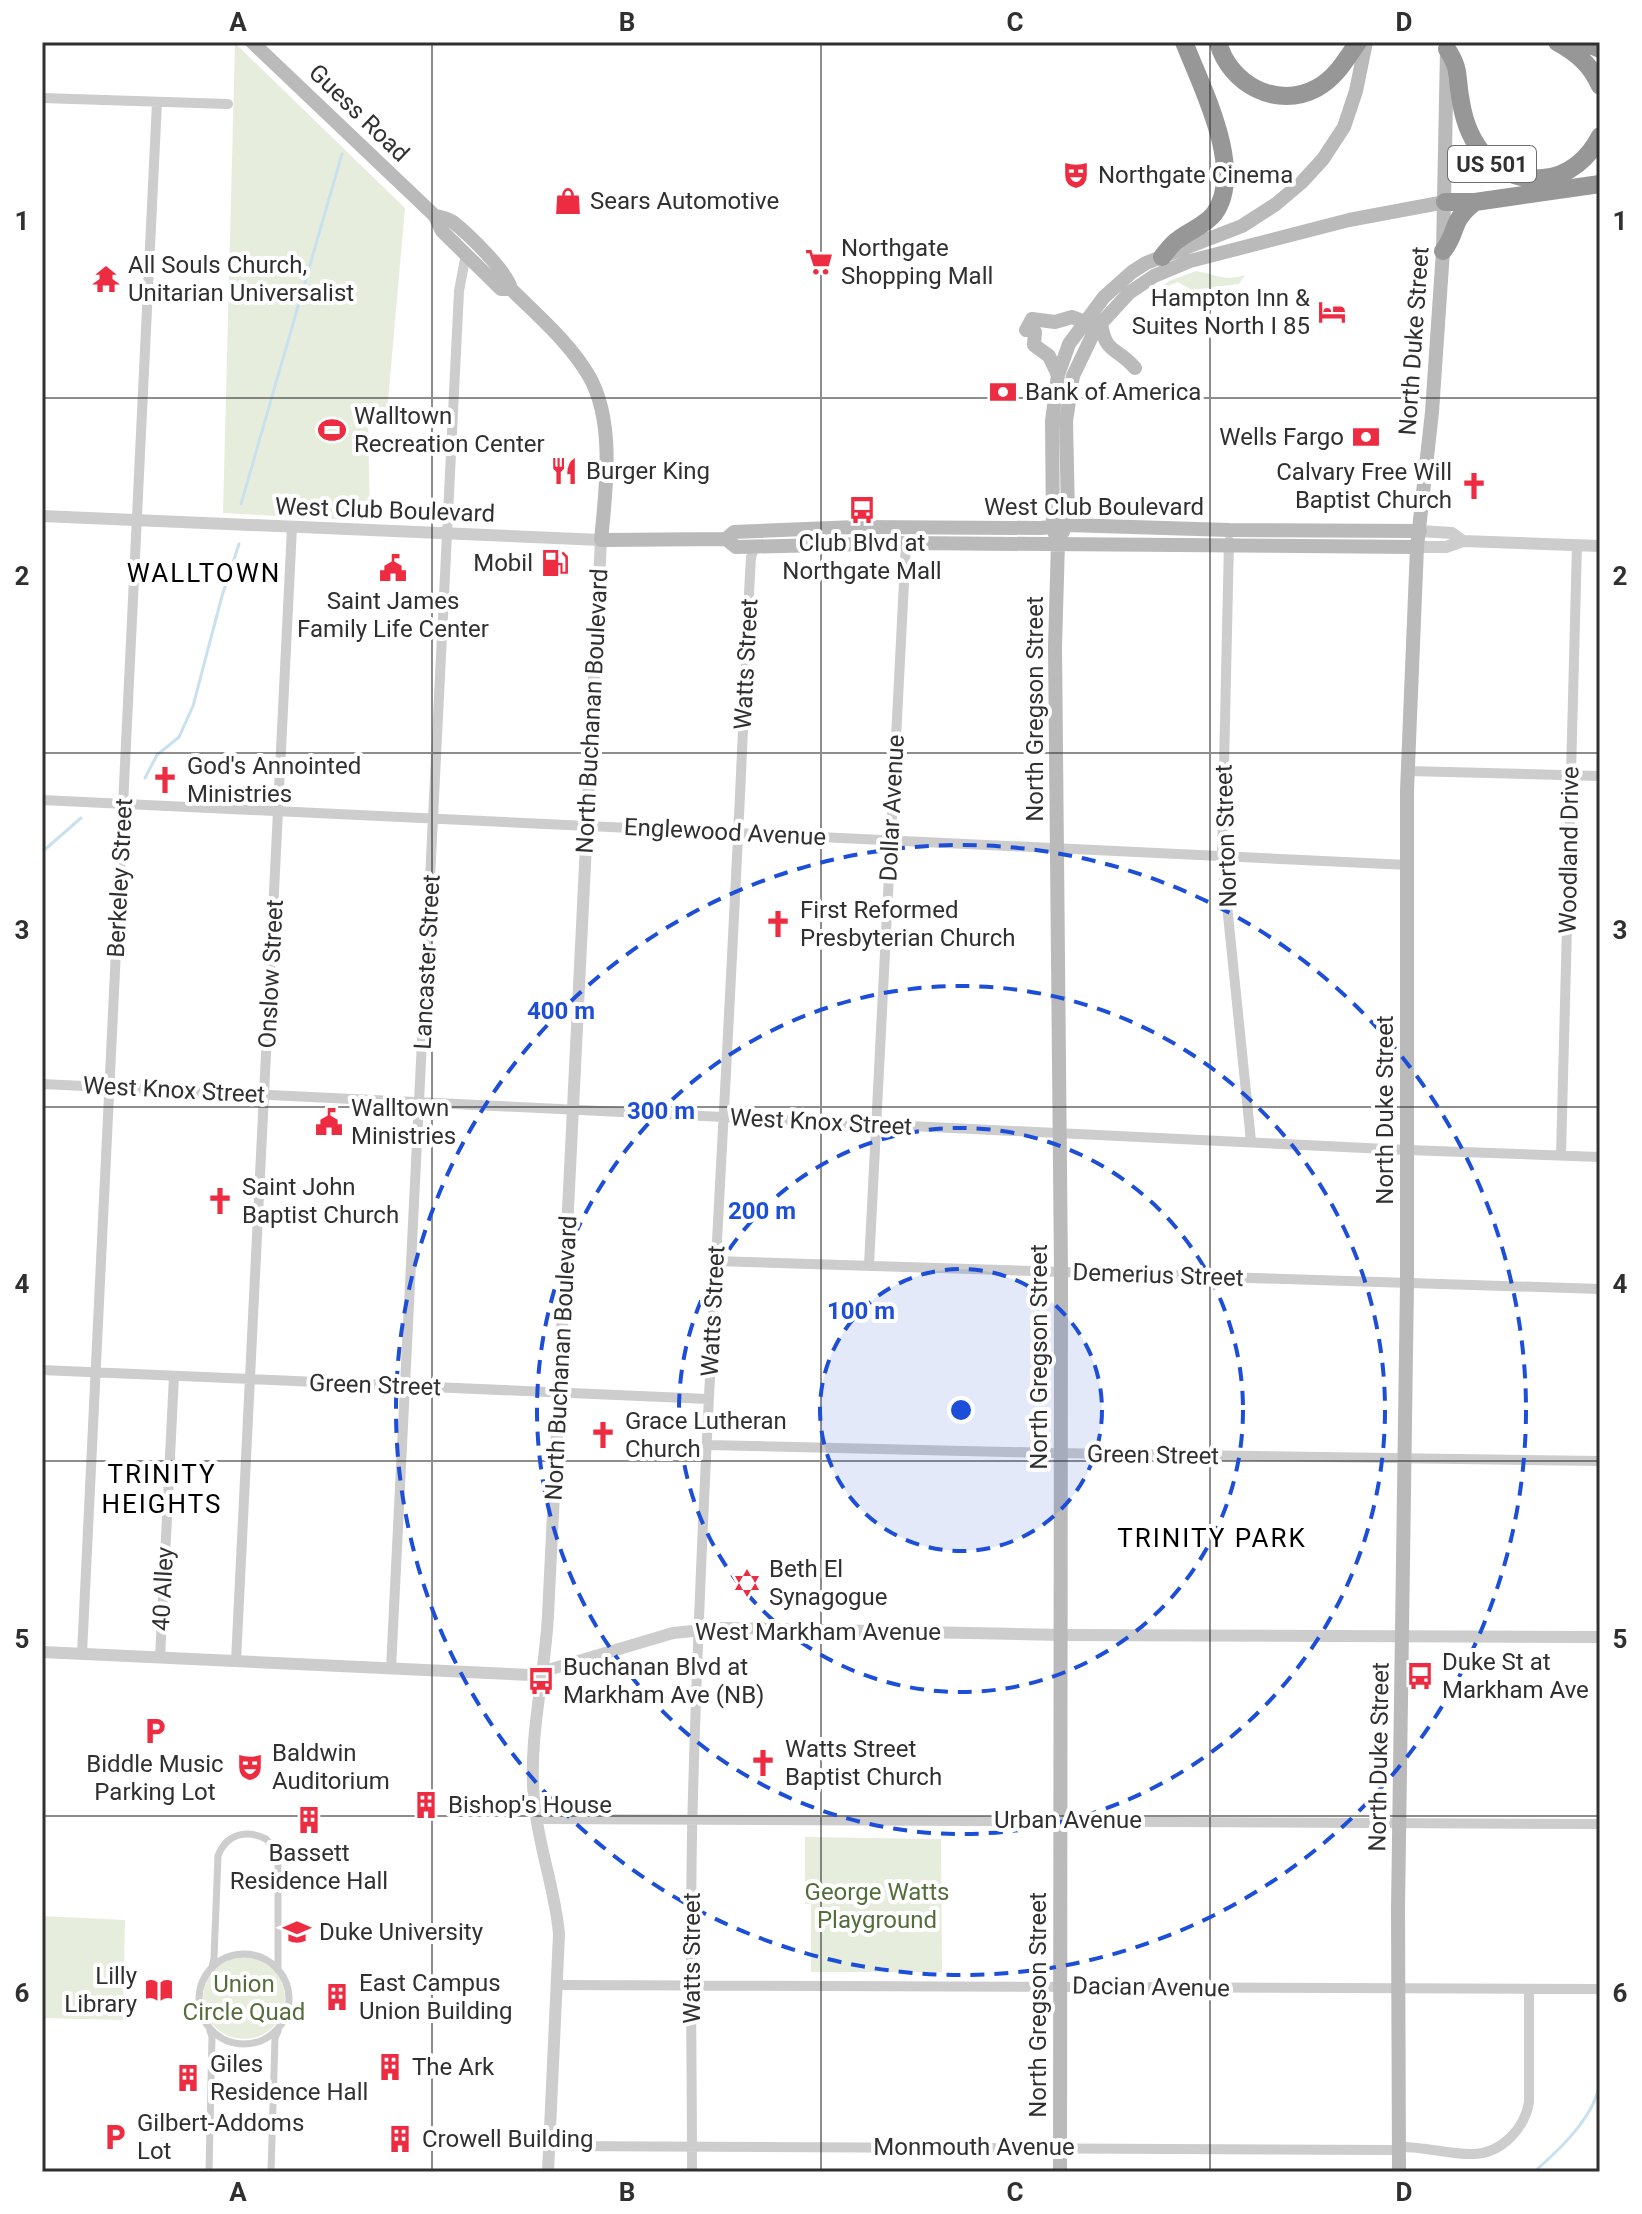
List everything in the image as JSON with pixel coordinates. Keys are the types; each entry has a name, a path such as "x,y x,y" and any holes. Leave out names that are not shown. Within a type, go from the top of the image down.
{"highway":[{"path":"1162,257 1177,240 1211,218 1224,190 1225,164 1218,132 1184,42"},
{"path":"1218,42 1226,62 1241,79 1259,90 1282,96 1306,93 1330,80 1358,42"},
{"path":"1557,42 1578,55 1600,86"},
{"path":"1583,42 1600,49"},
{"name":"US 501","path":"1447,49 1457,64 1460,99 1471,136 1479,151 1496,167 1523,178 1552,177 1566,172 1586,158 1600,136"},
{"path":"1445,202 1475,202 1600,184"},
{"path":"1443,251 1450,242 1456,220 1475,202"}],"main road":[{"name":"Guess Road","path":"252,42 435,216 442,231 501,289 511,289"},
{"name":"North Gregson Street","path":"1059,532 1052,421 1058,375 1069,344 1118,284 1146,263 1242,226 1302,182 1323,159 1344,127 1356,91 1366,42"},
{"name":"North Duke Street","path":"1399,2172 1408,771 1417,547 1432,412 1443,251 1447,49"},
{"name":"North Gregson Street","path":"1060,2172 1061,1272 1055,646 1069,392 1077,365 1101,323 1129,293 1142,284 1190,261 1349,220 1445,202"},
{"name":"Guess Road","path":"435,216 451,220 499,268 509,280 511,289 579,361 597,393 604,419 606,447 601,540"},
{"path":"1058,375 1049,356 1034,345 1032,319 1055,322 1072,317 1085,322"},
{"path":"1101,323 1103,339 1108,347 1123,354 1135,368"},
{"path":"755,547 766,535 791,529"},
{"name":"West Club Boulevard","path":"601,540 726,539 734,532 791,529 1059,532 1417,547"},
{"name":"West Club Boulevard","path":"1229,537 1420,531"},
{"name":"West Club Boulevard","path":"726,539 733,546 755,547 906,543 1059,532"}],"street":[{"path":"42,98 228,104"},
{"name":"Berkeley Street","path":"82,1654 157,102"},
{"name":"Lancaster Street","path":"391,1669 459,291 466,254"},
{"name":"West Club Boulevard","path":"42,516 601,540"},
{"name":"Onslow Street","path":"236,1661 292,527"},
{"name":"West Club Boulevard","path":"1420,531 1452,533 1463,541"},
{"name":"Norton Street","path":"1229,537 1222,856 1251,1141"},
{"name":"North Buchanan Boulevard","path":"548,2172 558,1985 558,1920 536,1819 533,1752 540,1674 547,1639 601,540"},
{"name":"West Club Boulevard","path":"1417,547 1446,547 1463,541 1600,546"},
{"name":"Dollar Avenue","path":"869,1265 906,543"},
{"name":"Woodland Drive","path":"1561,1155 1577,545"},
{"name":"Watts Street","path":"692,2172 692,1818 699,1629 750,572 755,547"},
{"path":"1408,771 1600,776"},
{"name":"Englewood Avenue","path":"42,800 1408,865"},
{"name":"West Knox Street","path":"42,1084 1600,1157"},
{"name":"Demerius Street","path":"715,1261 1600,1289"},
{"name":"Green Street","path":"42,1370 708,1399"},
{"name":"40 Alley","path":"160,1658 174,1376"},
{"name":"Green Street","path":"707,1445 1600,1461"},
{"name":"West Markham Avenue","path":"42,1652 540,1674 673,1633 699,1629 1061,1635 1600,1637"},
{"name":"Urban Avenue","path":"536,1819 1600,1824"},
{"path":"212,1968 220,1848 232,1838 247,1833 266,1839 277,1856 278,1970"},
{"path":"209,2172 212,2037 201,2011 199,1997 204,1979 212,1968 227,1958 243,1954 261,1958 278,1970 287,1983 289,1997 288,2012 275,2038 271,2172"},
{"name":"Dacian Avenue","path":"558,1985 1600,1989"},
{"name":"Monmouth Avenue","path":"549,2146 1399,2149 1415,2146 1480,2153 1504,2143 1523,2124 1529,2102 1529,1990"},
{"path":"210,2029 225,2040 246,2044 262,2041 278,2029"}],"green space":[{"path":"235,43 405,208 387,413 368,416 370,521 223,513"},
{"path":"1196,271 1224,278 1245,275 1239,284 1192,290 1178,282 1154,292 1169,281"},
{"name":"George Watts Playground","path":"805,1837 941,1839 942,1972 811,1972 811,1904 805,1904"},
{"path":"42,1916 125,1920 123,2020 42,2018"},
{"name":"Union Circle Quad","path":"236,1957 252,1957 267,1964 278,1975 285,1998 282,2014 273,2027 252,2039 236,2039 221,2032 210,2021 203,2006 203,1990 210,1975 221,1964"}],"waterway":[{"path":"241,504 342,154"},
{"path":"145,778 157,755 179,737 193,706 239,544"},
{"path":"42,852 81,818"},
{"path":"1534,2172 1565,2143 1584,2119 1592,2107 1600,2081"}],"place":[{"name":"Northgate Cinema","path":"1076,175"},
{"name":"Sears Automotive","path":"568,201"},
{"name":"Northgate Shopping Mall","path":"819,262"},
{"name":"All Souls Church, Unitarian Universalist","path":"106,279"},
{"name":"Hampton Inn & Suites North I 85","path":"1332,312"},
{"name":"Bank of America","path":"1003,392"},
{"name":"Walltown Recreation Center","path":"332,430"},
{"name":"Wells Fargo","path":"1366,437"},
{"name":"Burger King","path":"564,471"},
{"name":"Calvary Free Will Baptist Church","path":"1474,486"},
{"name":"Club Blvd at Northgate Mall","path":"862,510"},
{"name":"Mobil","path":"555,563"},
{"name":"Saint James Family Life Center","path":"393,568"},
{"name":"God's Annointed Ministries","path":"165,780"},
{"name":"First Reformed Presbyterian Church","path":"778,924"},
{"name":"Walltown Ministries","path":"329,1122"},
{"name":"Saint John Baptist Church","path":"220,1201"},
{"name":"Grace Lutheran Church","path":"603,1435"},
{"name":"Beth El Synagogue","path":"747,1583"},
{"name":"Duke St at Markham Ave","path":"1420,1676"},
{"name":"Buchanan Blvd at Markham Ave (NB)","path":"541,1681"},
{"name":"Biddle Music Parking Lot","path":"155,1731"},
{"name":"Watts Street Baptist Church","path":"763,1763"},
{"name":"Baldwin Auditorium","path":"250,1767"},
{"name":"Bishop's House","path":"426,1805"},
{"name":"Bassett Residence Hall","path":"309,1820"},
{"name":"Duke University","path":"297,1932"},
{"name":"Lilly Library","path":"159,1990"},
{"name":"East Campus Union Building","path":"337,1997"},
{"name":"The Ark","path":"390,2067"},
{"name":"Giles Residence Hall","path":"188,2078"},
{"name":"Gilbert-Addoms Lot","path":"115,2137"},
{"name":"Crowell Building","path":"400,2139"}],"district":[{"name":"WALLTOWN","path":"204,573"},
{"name":"TRINITY HEIGHTS","path":"162,1489"},
{"name":"TRINITY PARK","path":"1212,1538"}]}
